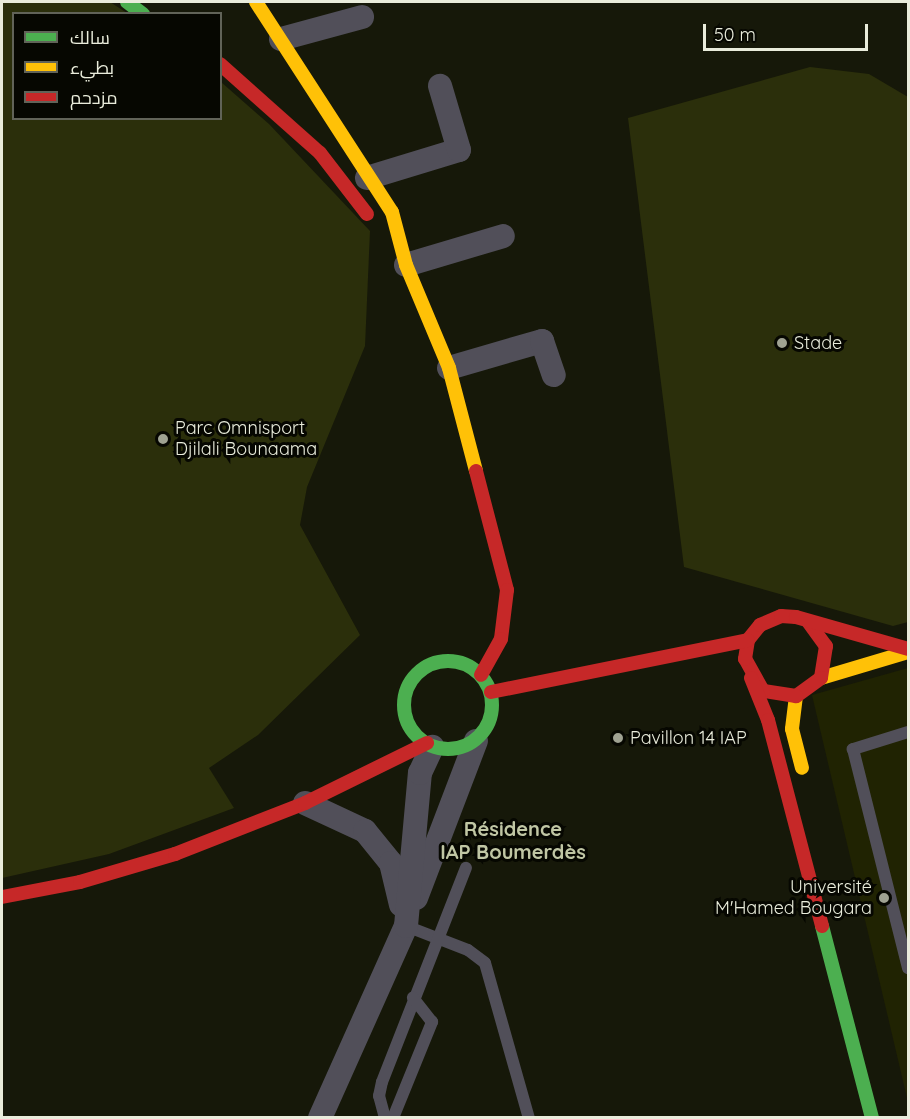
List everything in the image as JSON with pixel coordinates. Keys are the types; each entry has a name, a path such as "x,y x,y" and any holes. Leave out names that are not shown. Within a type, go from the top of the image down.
{"street":[{"path":"127,2 140,12"},
{"path":"256,2 367,178 392,212 406,265 449,368 507,590 501,639 481,675"},
{"path":"281,39 362,17"},
{"path":"222,66 320,153 406,265"},
{"path":"367,178 459,150 440,86"},
{"path":"406,265 503,236"},
{"path":"449,368 542,342 554,375"},
{"path":"872,1118 768,720 745,659 748,640 760,625 781,616 909,651"},
{"path":"809,622 826,646 821,678"},
{"path":"491,692 748,640"},
{"path":"751,678 763,691 796,696 821,678 909,651"},
{"path":"328,1112 406,926 476,741 492,716 491,692 481,675 458,662 422,669 406,691 406,720 430,745 450,750 476,741"},
{"path":"796,696 792,729 807,787"},
{"path":"389,735 406,720"},
{"path":"2,897 80,882 175,854 314,799 430,745"},
{"path":"406,926 420,773 430,745"},
{"path":"314,799 373,750"},
{"path":"314,799 365,831 391,863 406,926"}],"lane":[{"path":"909,732 854,749 909,968"},
{"path":"385,1118 379,1096 382,1082 436,939 466,868"},
{"path":"406,926 485,963 529,1118"},
{"path":"393,1118 432,1022 413,998"}],"shaded area":[{"name":"Parc Omnisport Djilali Bounaama","path":"2,2 110,2 125,12 12,12 12,120 222,120 222,83 269,124 370,231 365,346 307,487 300,525 360,635 258,735 209,768 234,808 109,854 2,878"},
{"name":"Stade","path":"810,67 869,74 908,97 908,622 893,626 684,567 628,118"},
{"name":"Université M'Hamed Bougara","path":"908,668 908,1102 812,695"}],"traffic: fast":[{"path":"127,2 140,12"},
{"path":"448,661 473,668 485,680 492,705 485,730 473,742 448,749 423,742 411,730 404,705 411,680 423,668 448,661"},
{"path":"822,926 872,1118"}],"traffic: slow":[{"path":"256,2 392,212 406,265 449,368 476,471"},
{"path":"821,678 908,652"},
{"path":"796,696 792,729 802,768"}],"traffic: jam":[{"path":"222,66 320,153 367,214"},
{"path":"476,471 507,590 501,639 481,675"},
{"path":"809,623 826,646 821,678 796,696 763,691 745,659 748,640 760,625 781,616 796,617 908,649"},
{"path":"491,692 748,640"},
{"path":"751,678 768,720 822,926"},
{"path":"2,897 80,882 175,854 305,803 427,743"}],"place":[{"name":"Stade","path":"782,343"},
{"name":"Parc Omnisport Djilali Bounaama","path":"163,439"},
{"name":"Pavillon 14 IAP","path":"618,738"},
{"name":"Université M'Hamed Bougara","path":"884,898"}],"district":[{"name":"Résidence IAP Boumerdès","path":"513,840"}]}
